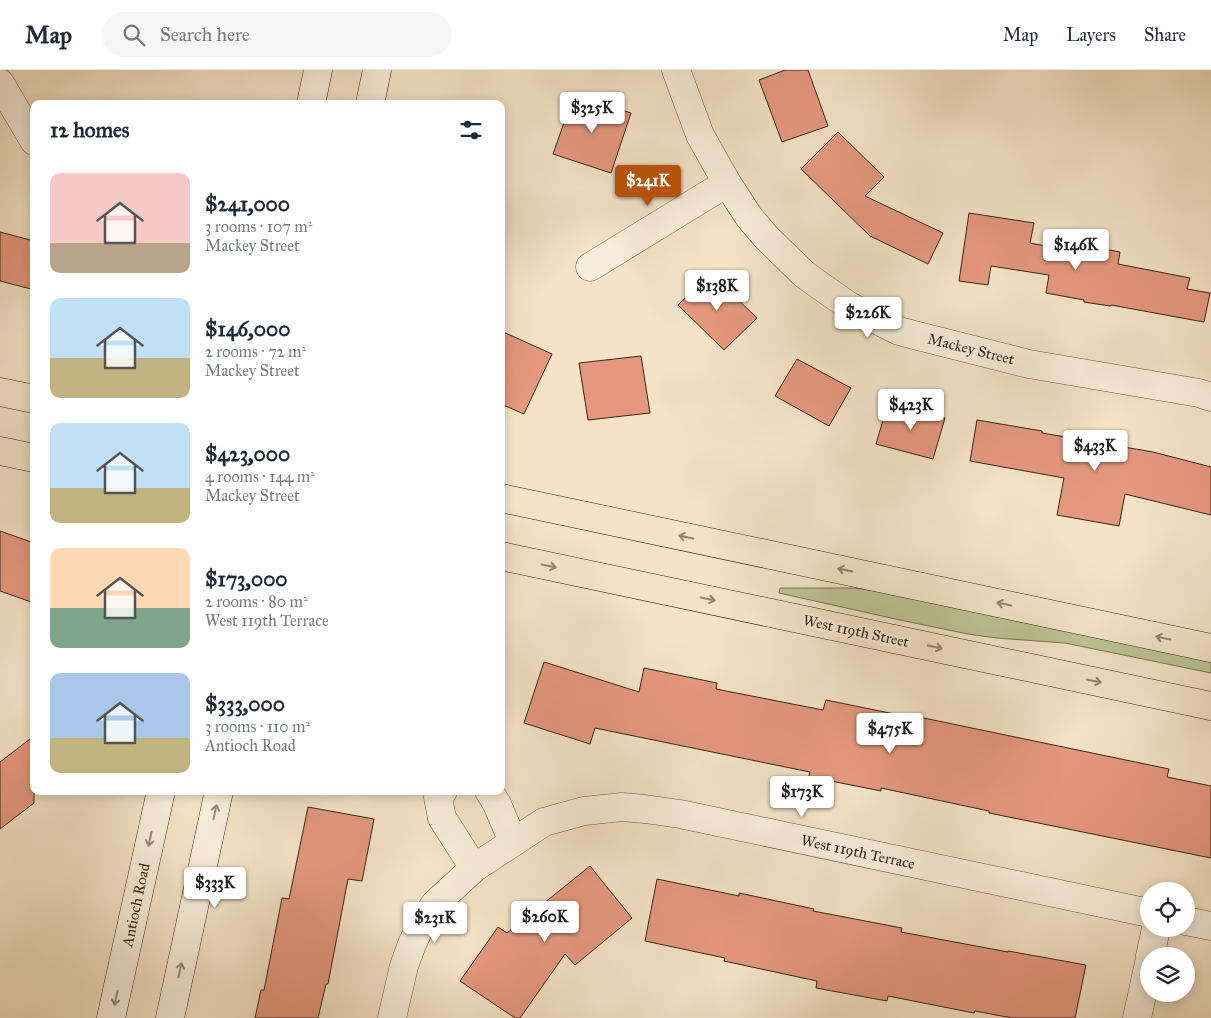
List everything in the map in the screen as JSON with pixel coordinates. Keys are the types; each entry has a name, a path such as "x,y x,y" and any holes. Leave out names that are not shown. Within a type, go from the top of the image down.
{"main road":[{"path":"0,392 30,398"},
{"path":"0,451 30,457"},
{"path":"505,499 1211,648"},
{"name":"West 119th Street","path":"505,557 1211,706"}],"street":[{"path":"0,76 10,70"},
{"path":"312,100 318,70"},
{"path":"371,100 377,70"},
{"name":"Mackey Street","path":"676,70 700,135 749,217 766,238 805,275 849,306 899,331 1029,364 1199,393 1211,397"},
{"path":"0,83 30,134"},
{"path":"590,267 727,183"},
{"name":"Antioch Road","path":"111,1018 160,795"},
{"path":"170,1018 218,795"},
{"path":"392,1018 404,966 422,923 435,904 474,868 442,818 438,797 439,795"},
{"path":"491,795 513,842"},
{"name":"West 119th Terrace","path":"474,868 544,822 584,810 622,807 680,814 1140,911"},
{"path":"1195,923 1211,926"},
{"path":"1137,1018 1140,1002"}],"green space":[{"path":"780,588 852,588 889,592 1211,660 1211,673 1065,643 968,634 779,593"}],"building":[{"path":"785,70 808,70 828,126 782,142 759,80"},
{"path":"574,94 631,113 611,173 553,154"},
{"path":"838,132 884,177 865,196 943,233 928,264 870,236 801,169"},
{"path":"969,213 1034,223 1030,243 1077,252 1078,244 1120,252 1118,264 1190,278 1187,289 1210,293 1204,322 1084,302 1084,300 1046,293 1049,275 991,266 988,285 959,281"},
{"path":"0,232 30,240 30,289 0,281"},
{"path":"710,273 757,318 724,350 678,305"},
{"path":"505,333 552,354 524,414 505,406"},
{"path":"641,356 650,413 588,420 579,363"},
{"path":"797,359 851,388 829,426 775,396"},
{"path":"888,403 945,418 933,459 876,444"},
{"path":"977,420 1153,452 1211,467 1211,515 1125,494 1119,526 1057,515 1064,478 970,461"},
{"path":"0,531 30,542 30,602 0,591"},
{"path":"544,662 639,692 644,668 717,683 716,689 823,710 826,700 914,718 914,716 1169,769 1167,777 1211,786 1211,858 989,813 989,811 881,788 881,791 821,779 809,776 810,772 595,728 590,744 524,723"},
{"path":"30,739 30,795 34,795 34,803 0,829 0,762"},
{"path":"308,807 374,819 362,881 348,879 328,984 326,984 318,1018 255,1018 261,990 264,990 282,898 289,899"},
{"path":"590,866 632,918 575,965 565,954 520,1018 515,1018 460,981 498,927 507,933"},
{"path":"657,879 739,896 739,893 814,909 813,911 902,928 901,932 1086,965 1075,1018 1012,1018 975,1011 974,1013 888,996 887,1001 816,988 817,981 724,961 725,958 645,941"}]}
